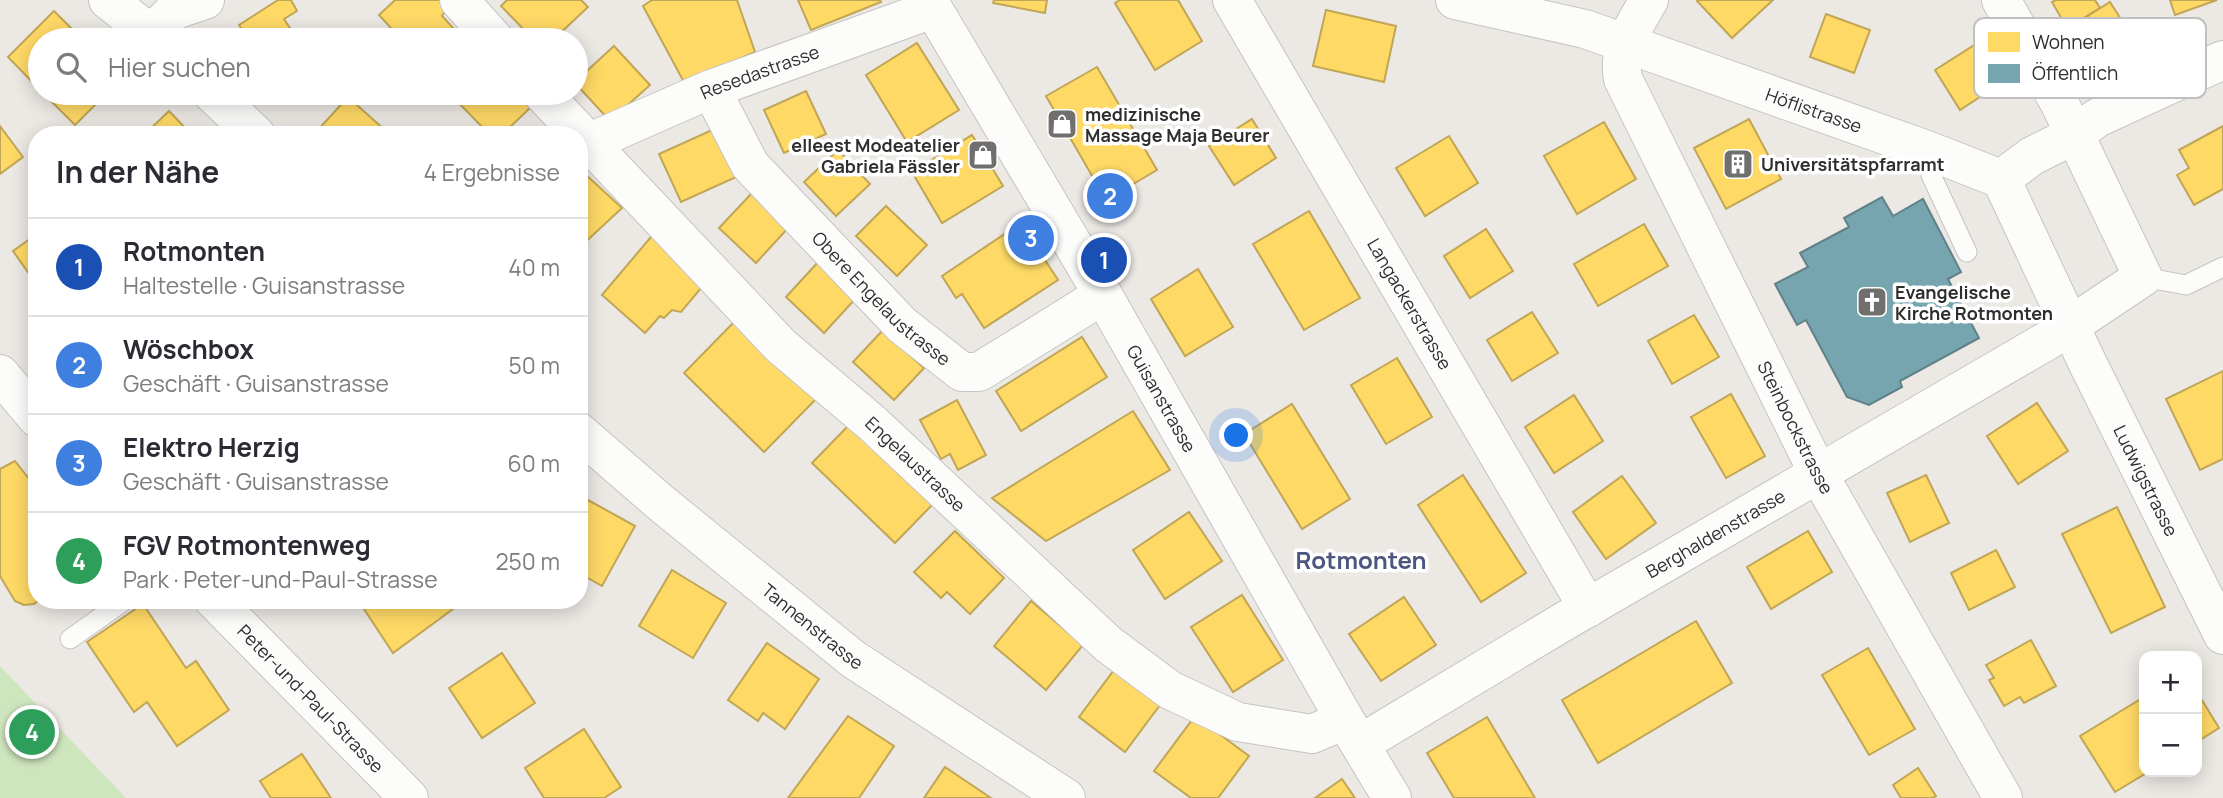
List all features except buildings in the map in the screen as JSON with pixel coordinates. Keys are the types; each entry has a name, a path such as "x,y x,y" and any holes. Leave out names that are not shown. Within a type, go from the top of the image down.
{"street":[{"path":"108,0 144,28"},
{"path":"162,28 176,10 205,0"},
{"path":"459,0 484,28"},
{"name":"Langackerstrasse","path":"1232,0 1588,608"},
{"name":"Höflistrasse","path":"1455,0 1585,29 1927,150 2001,179"},
{"path":"1625,44 1648,0"},
{"path":"2001,0 2011,18"},
{"name":"Resedastrasse","path":"588,143 711,89 930,4"},
{"name":"Guisanstrasse","path":"930,4 1104,295 1392,798"},
{"name":"Steinbockstrasse","path":"1625,44 1620,64 1623,79 1819,475 2003,798"},
{"path":"2206,68 2223,60"},
{"name":"Obere Engelaustrasse","path":"711,89 750,165 902,325 962,372 979,372 1104,295"},
{"path":"2057,98 2143,277"},
{"path":"2001,179 2032,156 2074,135 2097,118 2140,98"},
{"path":"225,105 247,126"},
{"name":"Engelaustrasse","path":"553,105 572,126"},
{"name":"Engelaustrasse","path":"588,143 782,346 872,424 1108,644 1170,690 1238,722 1312,734 1352,732"},
{"name":"Ludwigstrasse","path":"2001,179 2087,362 2223,635"},
{"name":"Berghaldenstrasse","path":"1352,732 1588,608 2071,327 2143,277"},
{"path":"0,374 28,407"},
{"name":"Tannenstrasse","path":"588,440 661,503 853,659 1066,798"},
{"name":"Peter-und-Paul-Strasse","path":"223,609 409,798"}],"lane":[{"path":"1927,150 1931,175 1967,252"},
{"path":"2143,277 2186,285 2223,267"},
{"path":"70,639 112,609"}],"green space":[{"path":"0,666 126,798 0,798"}],"place":[{"name":"medizinische Massage Maja Beurer","path":"1062,124"},
{"name":"elleest Modeatelier Gabriela Fässler","path":"983,155"},
{"name":"Universitätspfarramt","path":"1738,164"},
{"name":"Wöschbox","path":"1110,196"},
{"name":"Elektro Herzig","path":"1031,238"},
{"name":"Rotmonten","path":"1104,260"},
{"name":"Evangelische Kirche Rotmonten","path":"1872,302"},
{"name":"FGV Rotmontenweg","path":"32,732"}],"district":[{"name":"Rotmonten","path":"1361,559"}]}
